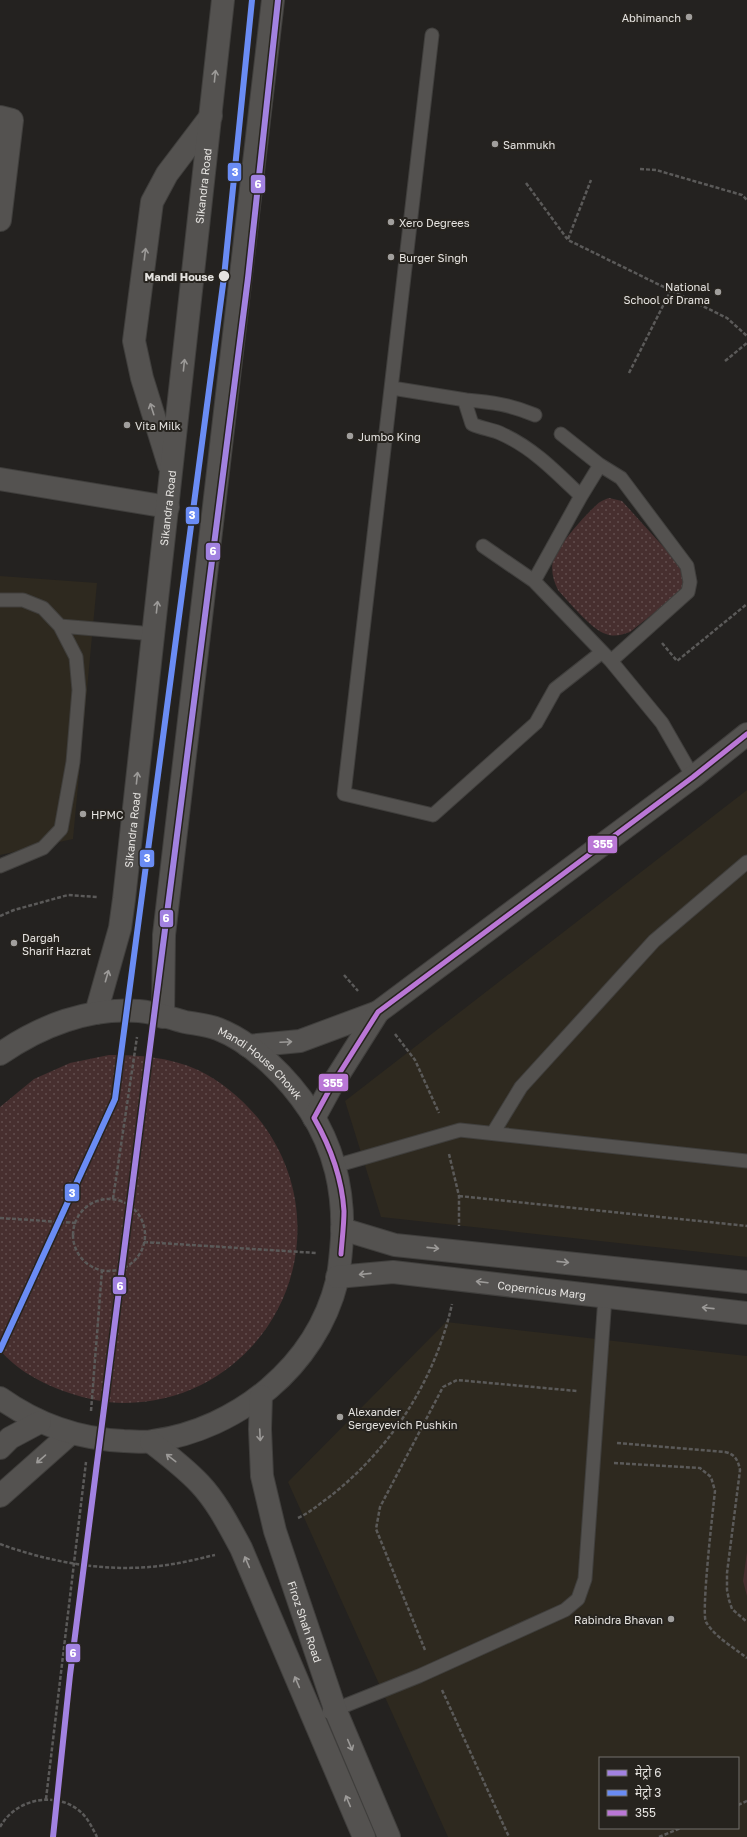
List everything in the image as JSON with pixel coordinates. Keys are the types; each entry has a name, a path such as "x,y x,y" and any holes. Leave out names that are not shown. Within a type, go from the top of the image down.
{"main road":[{"name":"Sikandra Road","path":"96,1013 120,928 124,899 223,0"},
{"path":"163,1017 164,935 273,0"},
{"path":"172,473 142,378 134,341 152,202 167,174 211,115"},
{"path":"0,117 12,120 0,220"},
{"path":"0,479 168,507"},
{"path":"248,1046 300,1041 378,1012 693,777 747,734"},
{"name":"Mandi House Chowk","path":"0,1054 19,1041 43,1029 69,1019 118,1010 141,1011 218,1029 248,1046 275,1068 294,1088 320,1127 335,1166 343,1206 341,1254 338,1277 325,1314 308,1345 287,1372 261,1396 232,1415 202,1429 151,1442 104,1440 80,1435 40,1422 16,1409 0,1398"},
{"path":"314,1118 378,1012"},
{"path":"342,1229 395,1244 747,1282"},
{"name":"Copernicus Marg","path":"338,1277 393,1272 747,1313"},
{"name":"Firoz Shah Road","path":"261,1396 260,1429 262,1476 274,1531 335,1710 389,1837"},
{"path":"0,1448 10,1438 40,1422"},
{"path":"0,1496 80,1435"},
{"path":"151,1442 177,1462 201,1485 223,1516 241,1548 364,1837"}],"lane":[{"path":"432,35 344,794 433,815 536,723 555,689 649,628 688,592 690,573 687,566 622,478 600,465 561,434"},
{"path":"392,388 515,406 535,415"},
{"path":"466,400 465,404 472,424 500,433 543,459 580,496"},
{"path":"534,581 580,496 600,465"},
{"path":"483,546 534,581 606,657 662,723 693,777"},
{"path":"0,600 23,600 43,608 60,626 76,657 79,690 73,762 61,829 43,848 0,866"},
{"path":"60,626 154,634"},
{"path":"493,1134 521,1087 654,941 747,862"},
{"path":"335,1166 460,1130 747,1161"},
{"path":"313,1719 433,1669 564,1610 578,1599 584,1579 605,1297"}],"path":[{"path":"640,169 656,170 742,195 747,200"},
{"path":"568,240 591,180"},
{"path":"526,183 568,240 727,318 747,336"},
{"path":"629,372 671,290"},
{"path":"726,361 747,342"},
{"path":"649,628 676,661 747,604"},
{"path":"0,916 14,910 68,896 124,899"},
{"path":"344,975 378,1012 415,1060 443,1120 459,1196 460,1251"},
{"path":"113,1199 141,1011"},
{"path":"459,1196 747,1226"},
{"path":"113,1199 125,1203 138,1214 145,1231 144,1242 140,1254 133,1263 123,1269 112,1271 102,1270 89,1265 81,1257 75,1246 74,1235 76,1223 81,1213 90,1205 101,1200 113,1199"},
{"path":"0,1218 76,1223"},
{"path":"144,1242 341,1254"},
{"path":"46,1799 74,1564 80,1435 102,1270"},
{"path":"274,1531 306,1514 344,1485 378,1451 407,1413 430,1371 447,1326 457,1279"},
{"path":"509,1837 433,1669 376,1530 380,1507 443,1388 457,1380 597,1393"},
{"path":"594,1442 725,1452 730,1453 736,1458 740,1470 727,1573 727,1590 728,1600 732,1609 747,1622"},
{"path":"593,1462 700,1468 711,1477 715,1491 705,1600 705,1620 713,1632 747,1658"},
{"path":"0,1544 30,1555 74,1564 125,1568 173,1564 241,1548"},
{"path":"0,1827 12,1812 28,1802 46,1799 63,1802 78,1810 89,1822 96,1837"},
{"path":"660,1837 679,1829"}],"shaded area":[{"path":"609,498 622,501 679,564 686,578 683,588 678,594 630,632 621,635 609,635 600,631 581,615 558,590 553,578 552,570 554,557 568,537 595,506 601,501"},
{"path":"0,576 97,583 73,839 0,855"},
{"path":"747,790 747,1257 381,1217 345,1101"},
{"path":"109,1055 154,1058 176,1062 207,1074 238,1097 258,1118 280,1153 293,1190 298,1228 294,1265 282,1301 262,1334 235,1362 201,1385 189,1391 163,1399 135,1403 95,1400 56,1388 31,1376 19,1368 0,1350 0,1107 34,1079 70,1063"},
{"path":"446,1322 747,1356 747,1837 448,1837 288,1482"},
{"path":"747,1552 747,1596 743,1581"}],"metro line":[{"name":"3","path":"0,1350 115,1099 224,277 252,0"},
{"name":"6","path":"53,1837 70,1675 248,278 278,0"}],"transit line":[{"name":"355","path":"341,1254 344,1211 341,1187 330,1151 314,1118 332,1085 378,1012 693,777 747,734"}],"place":[{"name":"Abhimanch","path":"689,17"},
{"name":"Sammukh","path":"495,144"},
{"name":"Xero Degrees","path":"391,222"},
{"name":"Burger Singh","path":"391,257"},
{"name":"Mandi House","path":"224,276"},
{"name":"National School of Drama","path":"718,292"},
{"name":"Vita Milk","path":"127,425"},
{"name":"Jumbo King","path":"350,436"},
{"name":"HPMC","path":"83,814"},
{"name":"Dargah Sharif Hazrat","path":"14,943"},
{"name":"Alexander Sergeyevich Pushkin","path":"340,1417"},
{"name":"Rabindra Bhavan","path":"671,1619"}]}
